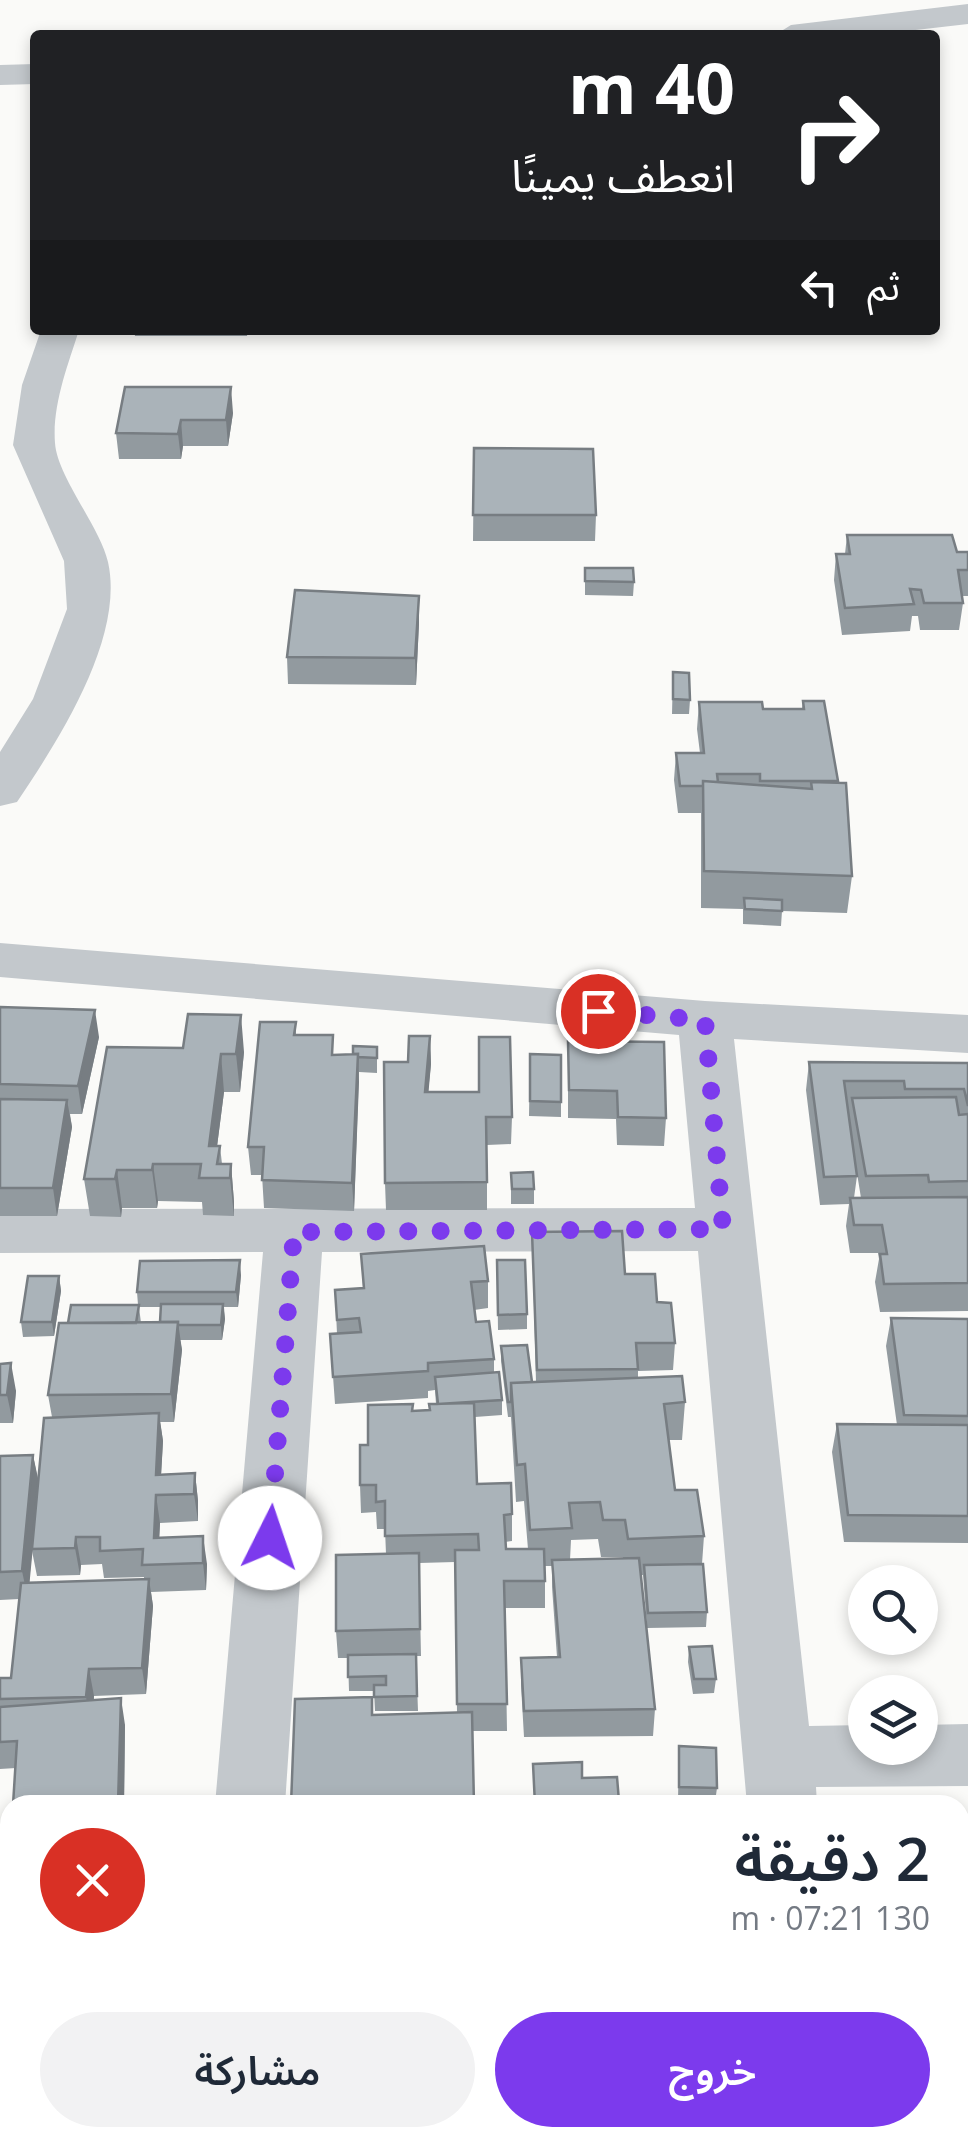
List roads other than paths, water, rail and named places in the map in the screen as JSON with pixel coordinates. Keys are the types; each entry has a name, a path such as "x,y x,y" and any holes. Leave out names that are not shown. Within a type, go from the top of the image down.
{"street":[{"path":"833,30 968,14"},
{"path":"0,75 30,74"},
{"path":"0,791 56,699 89,609 86,562 34,445 42,386 58,335"},
{"path":"0,960 705,1020 968,1034"},
{"path":"705,1020 779,1781 968,1755"},
{"path":"0,1231 723,1229"},
{"path":"251,1795 294,1232"}]}
